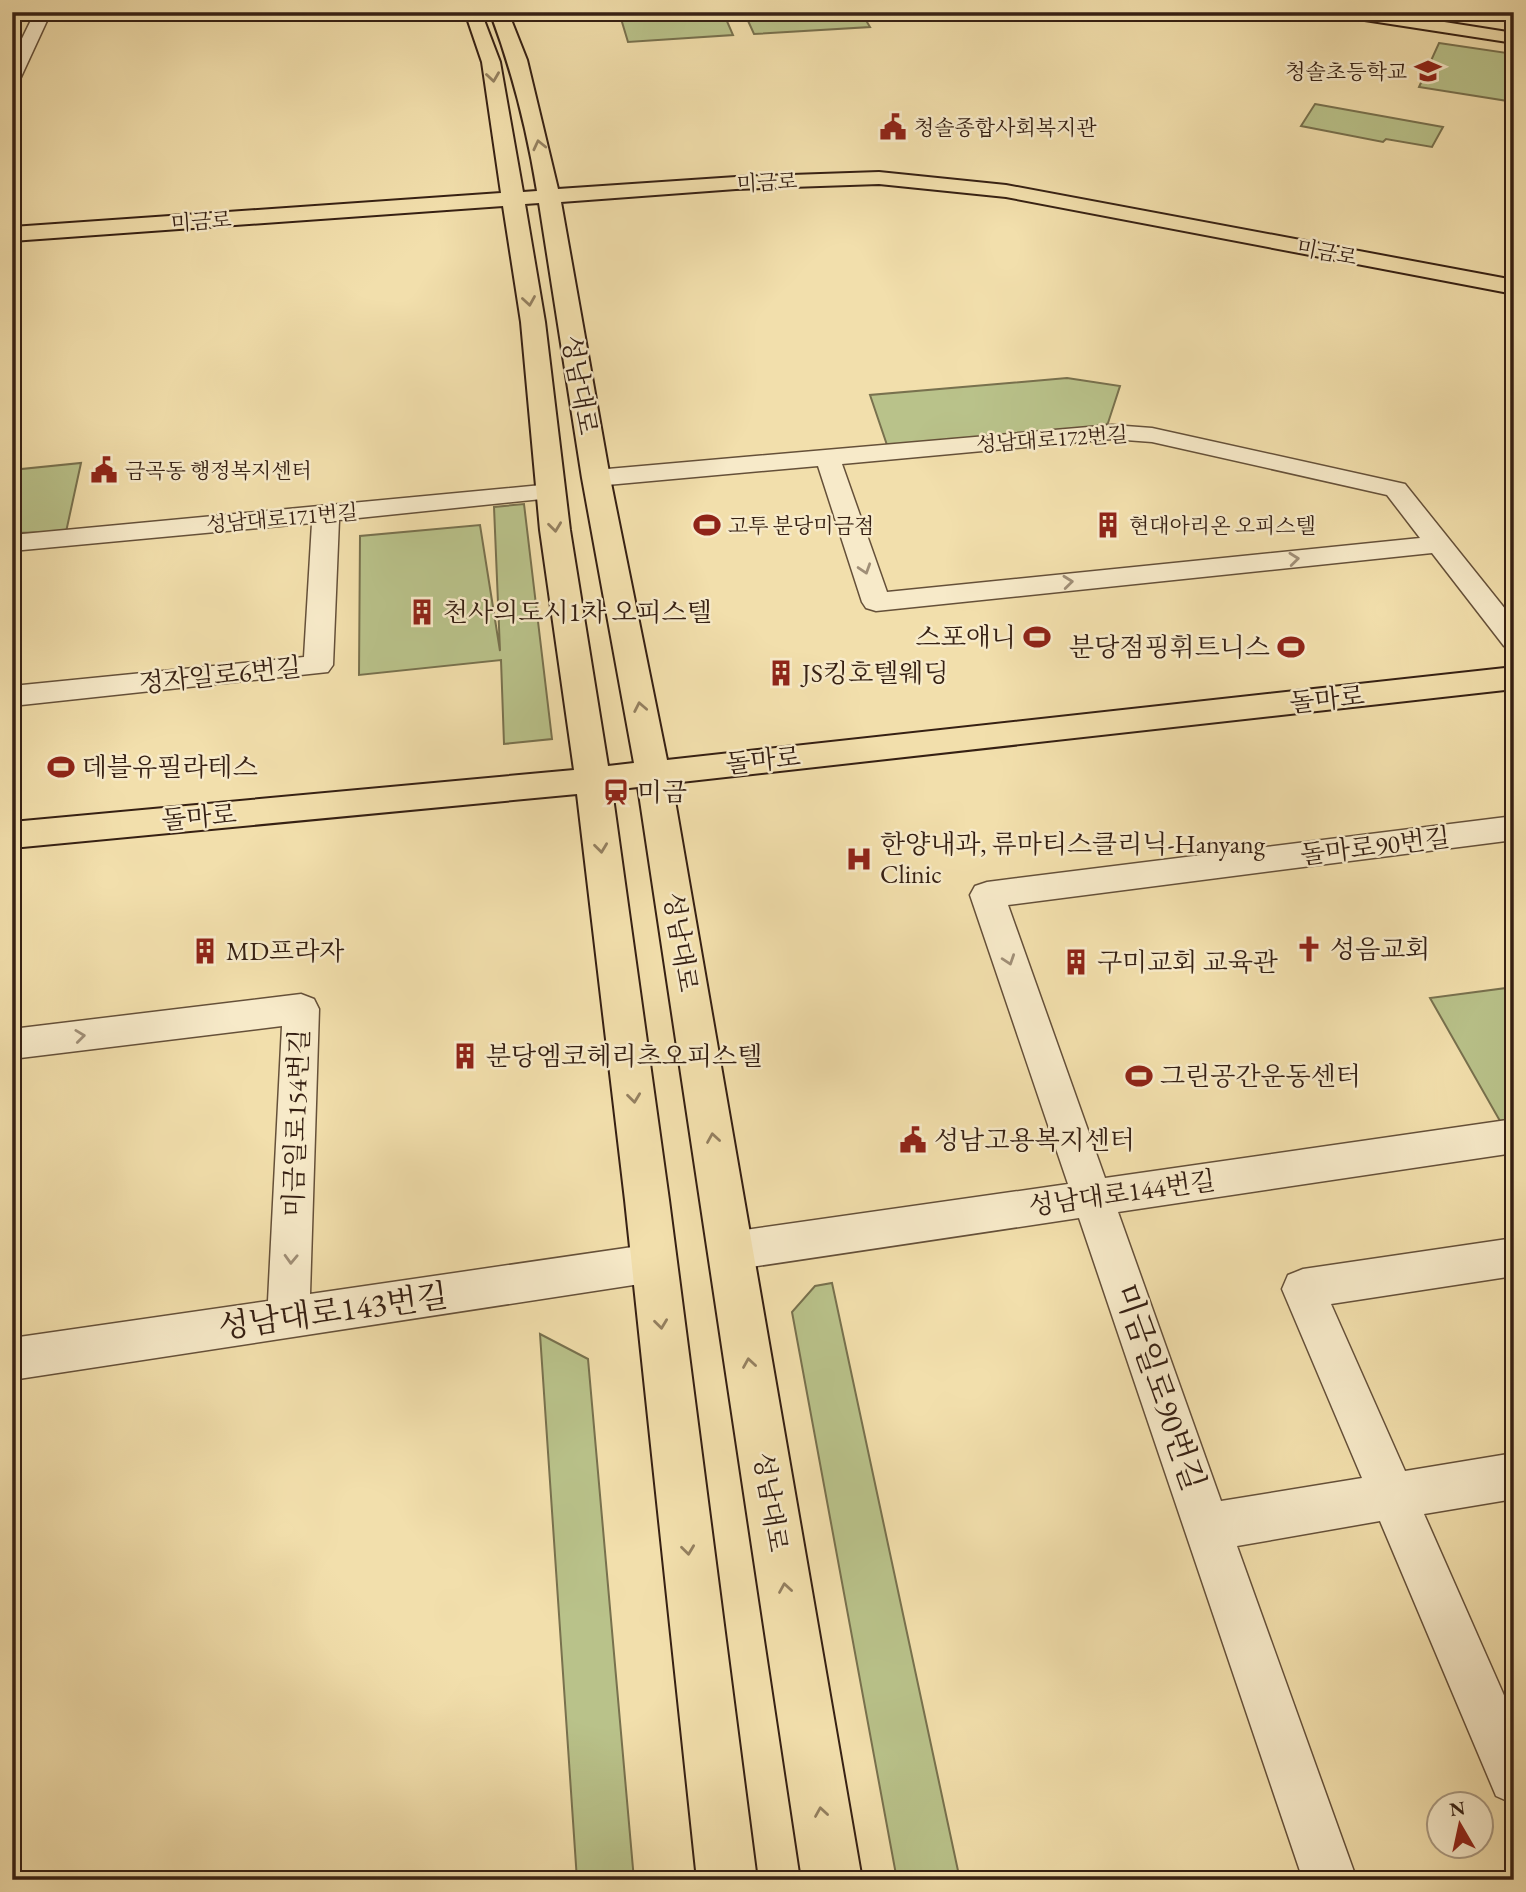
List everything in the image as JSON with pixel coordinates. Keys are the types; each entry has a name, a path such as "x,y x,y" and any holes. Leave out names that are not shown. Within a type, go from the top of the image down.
{"main road":[{"name":"성남대로","path":"472,12 491,62 533,322 552,492 593,780 727,1880"},
{"name":"성남대로","path":"499,12 518,60 544,168 596,478 653,774 832,1880"},
{"path":"1345,12 1514,38"},
{"name":"미금로","path":"12,234 816,179 879,178 959,184 1051,199 1514,287"},
{"name":"돌마로","path":"12,835 653,774 1514,678"}],"street":[{"path":"12,77 43,12"},
{"name":"성남대로172번길","path":"596,478 1112,432 1152,435 1396,489 1514,640"},
{"path":"828,458 876,602 1439,544"},
{"name":"성남대로171번길","path":"12,543 552,492"},
{"name":"정자일로6번길","path":"12,696 318,665 326,513"},
{"name":"돌마로90번길","path":"987,895 1514,828"},
{"name":"미금일로90번길","path":"987,895 1330,1880"},
{"name":"미금일로154번길","path":"12,1044 301,1009 288,1317"},
{"name":"성남대로144번길","path":"731,1251 1514,1136"},
{"path":"1514,1257 1303,1289 1514,1778"},
{"name":"성남대로143번길","path":"12,1359 653,1263"},
{"path":"1208,1527 1514,1476"}],"green space":[{"path":"619,12 723,12 733,35 628,42"},
{"path":"744,12 861,12 870,27 754,34"},
{"path":"1439,43 1514,54 1514,102 1419,87"},
{"path":"1315,104 1443,127 1432,147 1386,139 1383,142 1301,126"},
{"path":"1067,378 1120,386 1108,423 1103,427 887,445 870,395"},
{"path":"81,463 66,532 12,533 12,470"},
{"path":"524,504 552,739 504,744 501,660 359,675 360,536 480,525 500,651 494,507"},
{"path":"1514,987 1514,1119 1500,1121 1430,998"},
{"path":"832,1283 960,1880 897,1880 792,1312 815,1286"},
{"path":"540,1334 588,1359 634,1880 577,1880"}],"place":[{"name":"청솔초등학교","path":"1428,71"},
{"name":"청솔종합사회복지관","path":"893,127"},
{"name":"금곡동 행정복지센터","path":"104,470"},
{"name":"고투 분당미금점","path":"707,525"},
{"name":"현대아리온 오피스텔","path":"1108,525"},
{"name":"천사의도시1차 오피스텔","path":"422,612"},
{"name":"스포애니","path":"1037,637"},
{"name":"분당점핑휘트니스","path":"1291,647"},
{"name":"JS킹호텔웨딩","path":"781,673"},
{"name":"데블유필라테스","path":"61,767"},
{"name":"미금","path":"616,792"},
{"name":"한양내과, 류마티스클리닉-Hanyang Clinic","path":"859,859"},
{"name":"성음교회","path":"1309,949"},
{"name":"MD프라자","path":"205,951"},
{"name":"구미교회 교육관","path":"1076,962"},
{"name":"분당엠코헤리츠오피스텔","path":"465,1056"},
{"name":"그린공간운동센터","path":"1139,1076"},
{"name":"성남고용복지센터","path":"913,1140"}]}
